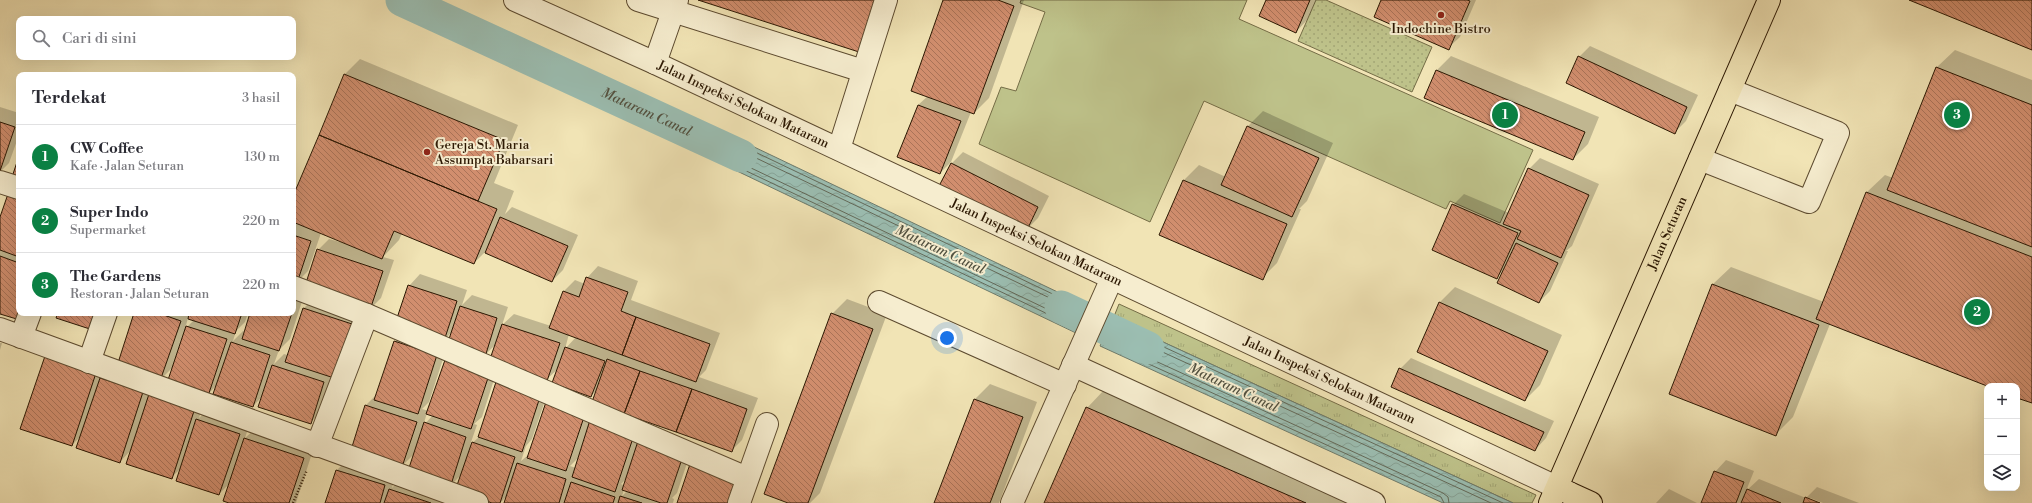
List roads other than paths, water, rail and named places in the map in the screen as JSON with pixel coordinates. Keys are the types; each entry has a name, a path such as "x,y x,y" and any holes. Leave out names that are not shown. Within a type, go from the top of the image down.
{"main road":[{"name":"Jalan Seturan","path":"1560,496 1565,467 1768,0"},
{"name":"Jalan Inspeksi Selokan Mataram","path":"1560,496 1591,503"}],"street":[{"name":"Jalan Inspeksi Selokan Mataram","path":"515,0 655,63 1112,278 1560,496"},
{"path":"638,0 675,6 863,71"},
{"path":"838,149 886,0"},
{"path":"655,63 675,6"},
{"path":"1700,159 1809,202 1838,133 1730,90"},
{"path":"0,182 16,187"},
{"path":"1012,503 1112,278"},
{"path":"296,288 368,315 747,478"},
{"path":"879,302 1064,385"},
{"path":"317,446 368,315"},
{"path":"21,337 29,316"},
{"path":"89,362 105,316"},
{"path":"0,329 317,446 477,503"},
{"path":"1073,365 1374,503"},
{"path":"739,503 767,424"}],"water":[{"path":"706,124 1089,307 1076,333 693,150"},
{"path":"1113,319 1513,503 1443,503 1100,346"}],"waterway":[{"name":"Mataram Canal","path":"402,0 741,156"},
{"name":"Mataram Canal","path":"1061,307 1148,348"}],"place":[{"name":"Indochine Bistro","path":"1441,15"},
{"name":"CW Coffee","path":"1505,115"},
{"name":"The Gardens","path":"1957,115"},
{"name":"Gereja St. Maria Assumpta Babarsari","path":"427,152"},
{"name":"Super Indo","path":"1977,312"}]}
